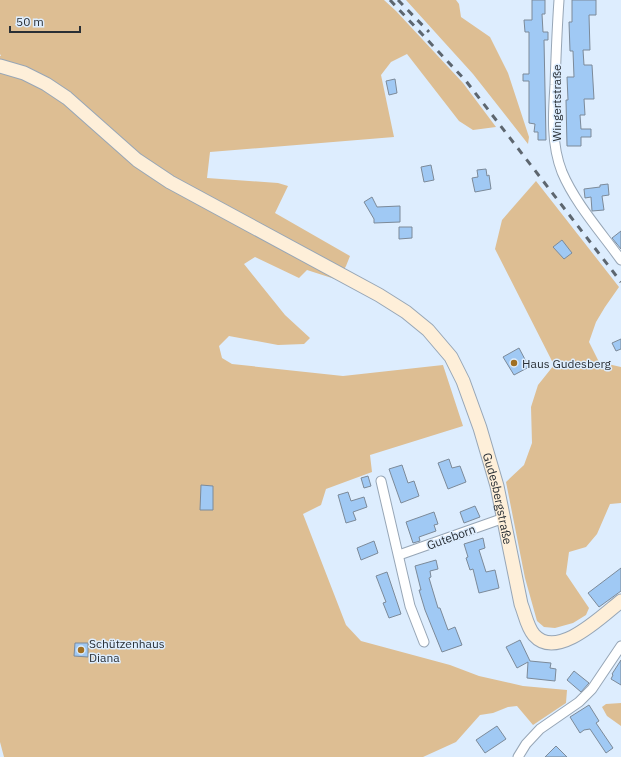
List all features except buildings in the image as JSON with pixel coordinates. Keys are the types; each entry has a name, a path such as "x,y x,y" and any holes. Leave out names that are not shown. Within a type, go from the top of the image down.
{"main road":[{"name":"Gudesbergstraße","path":"0,66 24,73 46,84 67,98 137,160 170,182 379,295 406,312 428,330 451,357 463,381 480,428 497,486 523,610 534,635 544,642 554,644 568,640 586,629 621,601"}],"street":[{"name":"Wingertstraße","path":"559,0 553,116 557,156 563,172 575,195 621,260"},
{"path":"381,481 410,606 424,642"},
{"name":"Guteborn","path":"399,556 504,518"},
{"path":"518,757 526,744 540,729 579,702 592,689 621,646"}],"shaded area":[{"path":"0,0 384,0 463,83 496,127 473,130 459,121 407,54 391,62 381,75 394,137 210,152 207,178 278,183 288,186 275,213 350,256 338,280 307,270 299,278 255,257 244,264 285,315 310,338 304,344 278,345 229,336 219,346 222,358 232,364 343,376 443,365 463,426 370,455 372,472 326,489 321,505 303,514 346,625 361,641 450,665 479,676 523,686 567,690 566,703 533,725 517,706 480,715 456,742 423,757 4,757 0,742"},
{"path":"406,0 456,0 459,4 461,17 490,37 508,73 529,137 528,144 473,74"},
{"path":"536,181 619,287 596,322 589,342 599,362 621,367 621,503 610,504 597,534 586,547 569,552 566,574 589,608 586,615 573,623 555,628 544,627 537,621 525,578 506,482 524,465 532,443 531,407 538,385 554,365 495,249 502,220"},
{"path":"621,703 621,726 607,716 602,707 606,704"}],"railway":[{"path":"390,0 466,81 621,282"},
{"path":"398,0 429,32"}],"place":[{"name":"Haus Gudesberg","path":"514,363"},
{"name":"Schützenhaus Diana","path":"81,650"}]}
